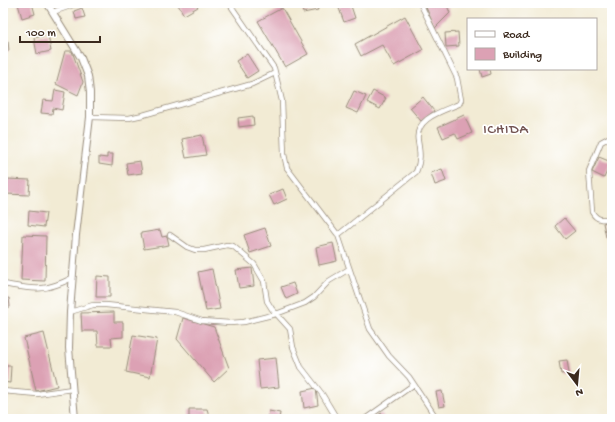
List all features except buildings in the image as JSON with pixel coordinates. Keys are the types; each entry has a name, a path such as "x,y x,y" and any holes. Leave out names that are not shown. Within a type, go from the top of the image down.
{"main road":[{"path":"47,3 80,58 88,76 90,117 72,278 70,312 69,348 75,419"}],"street":[{"path":"53,12 79,3"},
{"path":"228,3 272,65 282,101 284,154 287,168 338,235 370,329 389,356 408,377 437,419"},
{"path":"338,235 416,172 421,161 417,137 418,130 422,122 459,104 461,100 457,78 420,3"},
{"path":"90,117 129,118 143,115 252,84 274,73"},
{"path":"612,136 601,142 589,171 592,212 597,218 602,220 612,218"},
{"path":"170,235 187,247 195,250 204,250 227,245 233,246 241,251 260,273 264,280 268,301 276,314 290,329 293,347 301,367 322,394 337,419"},
{"path":"70,312 93,305 113,305 175,312 202,321 230,323 244,322 276,314 305,303 314,297 329,281 349,269"},
{"path":"3,284 22,288 48,288 72,278"},
{"path":"365,419 413,385"},
{"path":"3,391 37,394 72,389"}],"district":[{"name":"ICHIDA","path":"506,130"}]}
